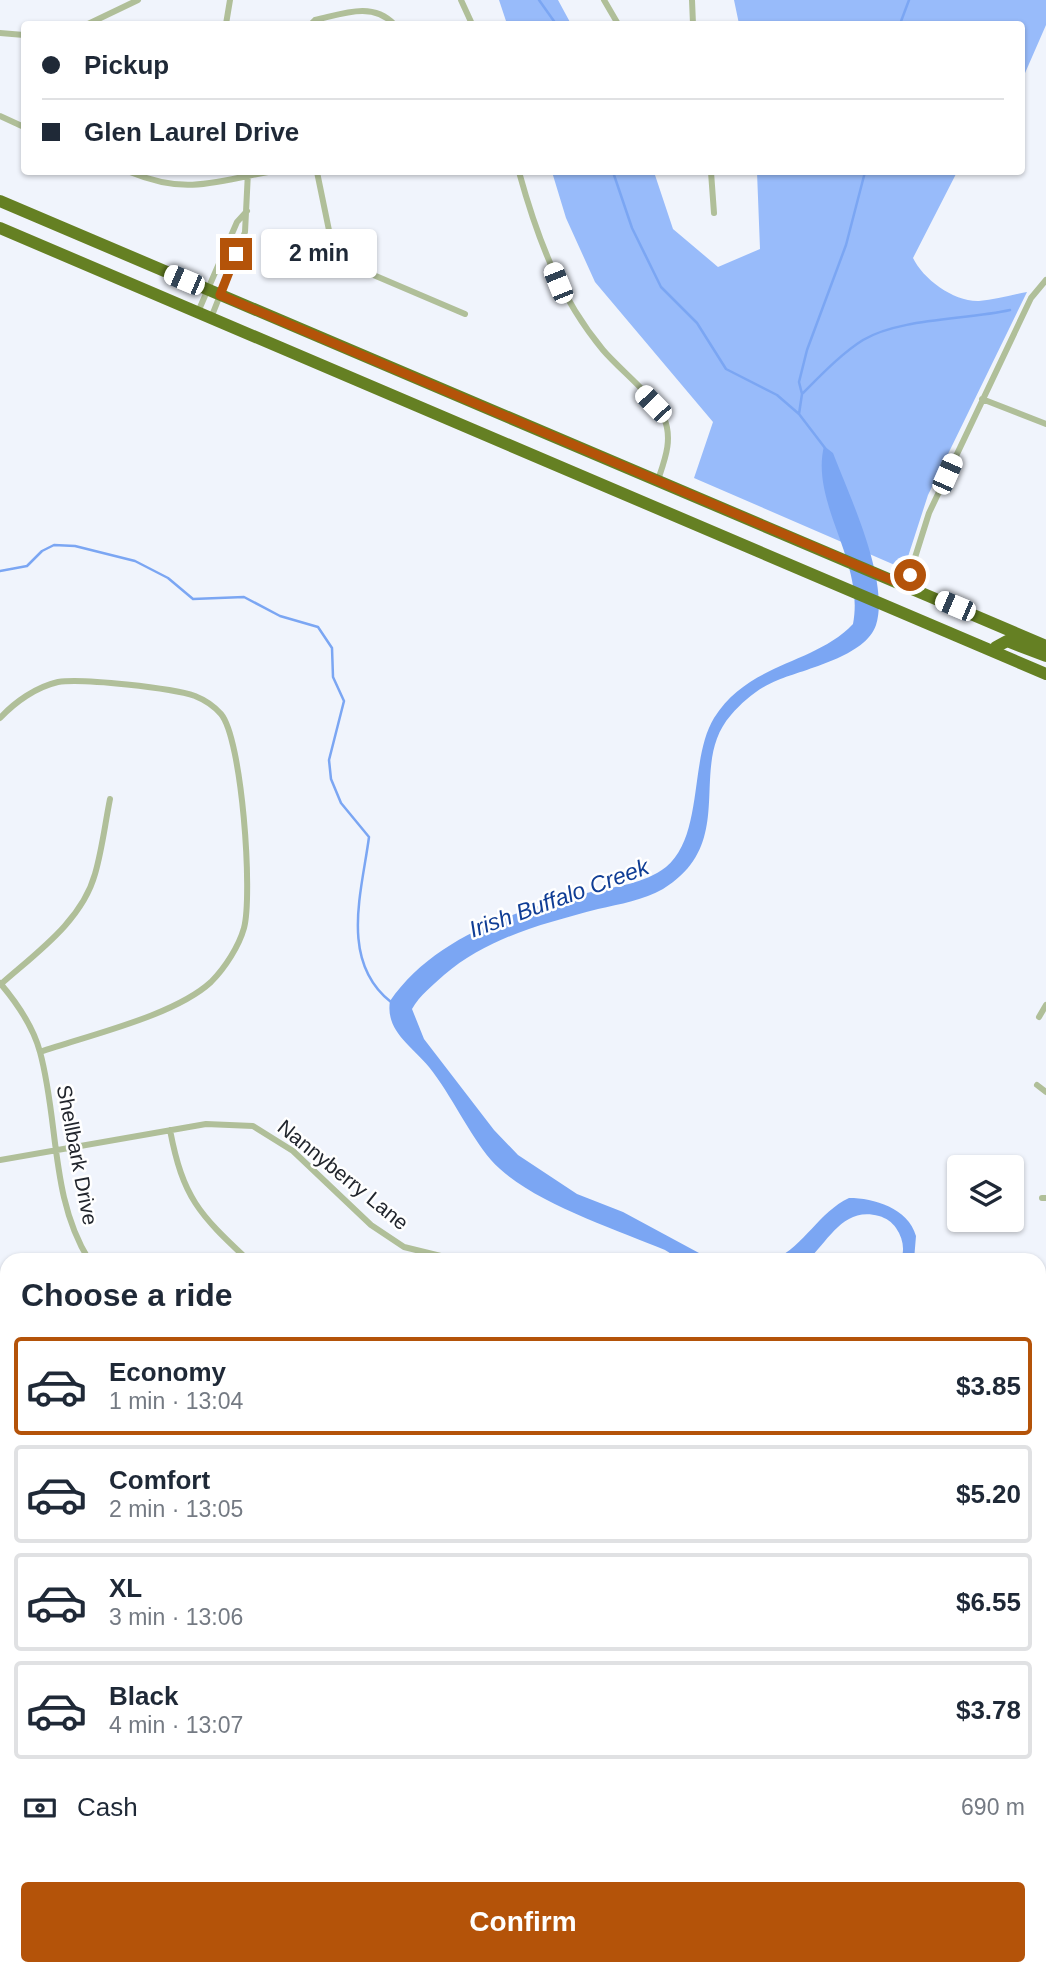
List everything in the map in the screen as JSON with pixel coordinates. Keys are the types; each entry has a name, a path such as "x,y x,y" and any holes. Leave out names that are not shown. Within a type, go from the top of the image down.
{"highway":[{"path":"0,201 1046,646"},
{"path":"0,228 1046,674"},
{"path":"994,652 996,647 1007,641 1046,656"}],"street":[{"path":"94,21 138,0"},
{"path":"226,21 230,0"},
{"path":"461,0 471,21"},
{"path":"604,0 616,21"},
{"path":"692,0 693,21"},
{"path":"314,21 365,9 386,16 391,21"},
{"path":"0,33 21,35"},
{"path":"0,116 21,126"},
{"path":"137,175 157,183 179,187 244,175"},
{"path":"198,312 214,292 245,232 249,175"},
{"path":"318,175 331,240 349,265 465,314"},
{"path":"521,175 533,221 558,283 601,348 663,416 669,433 667,454 658,480"},
{"path":"711,175 714,213"},
{"path":"211,318 214,292 237,222 247,211"},
{"path":"906,586 929,513 1031,298 1046,280"},
{"path":"982,400 1046,425"},
{"path":"0,718 32,692 58,682 86,681 192,695 219,711 233,738 249,875 244,931 232,955 212,981 175,1006 40,1052"},
{"path":"1,983 56,934 87,894 95,875 110,799"},
{"name":"Shellbark Drive","path":"1,983 23,1013 40,1052 55,1150 74,1235 85,1253"},
{"path":"1039,1017 1046,1004"},
{"path":"1037,1085 1046,1092"},
{"name":"Nannyberry Lane","path":"0,1160 206,1124 254,1126 293,1151 371,1225 404,1247 428,1253"},
{"path":"170,1130 177,1167 192,1202 208,1222 241,1253"}],"shaded area":[{"path":"499,0 558,0 569,21 506,21"},
{"path":"734,0 1046,0 1046,25 1025,73 1025,21 738,21"},
{"path":"553,175 655,175 673,229 718,267 760,249 757,175 955,175 913,258 924,274 940,288 960,298 979,301 1027,292 928,495 904,569 694,478 713,422 595,282 566,218"},
{"path":"824,446 833,453 873,562 879,607 876,625 870,636 848,653 765,686 731,715 718,735 712,757 706,827 700,849 686,870 663,889 632,901 537,926 498,941 444,975 422,995 412,1009 424,1039 494,1130 518,1155 577,1194 623,1212 699,1253 670,1253 549,1201 507,1175 483,1150 429,1067 396,1030 390,1012 390,1001 408,979 430,959 480,929 535,907 639,881 658,873 678,853 691,817 706,735 714,718 728,700 745,685 820,648 853,624 855,601 852,578 824,489"},
{"path":"849,1198 889,1206 912,1226 916,1236 915,1253 903,1253 902,1240 893,1224 882,1217 867,1214 847,1220 814,1253 786,1253 838,1204"}],"waterway":[{"path":"539,0 554,21"},
{"name":"Irish Buffalo Creek","path":"901,21 909,0"},
{"path":"614,175 632,228 661,287 697,323 726,369 777,395 799,414"},
{"name":"Irish Buffalo Creek","path":"825,448 799,414 802,394 799,382 807,350 846,245 864,175"},
{"path":"803,393 847,351 878,333 914,323 1010,310"},
{"path":"0,571 27,566 42,551 54,545 75,546 135,561 168,578 193,599 244,597 280,616 318,627 332,648 333,677 344,701 329,760 331,779 341,803 369,837 359,902 359,946 365,967 375,985 391,1002"}],"route":[{"path":"236,254 220,295 906,586 910,575"}]}
